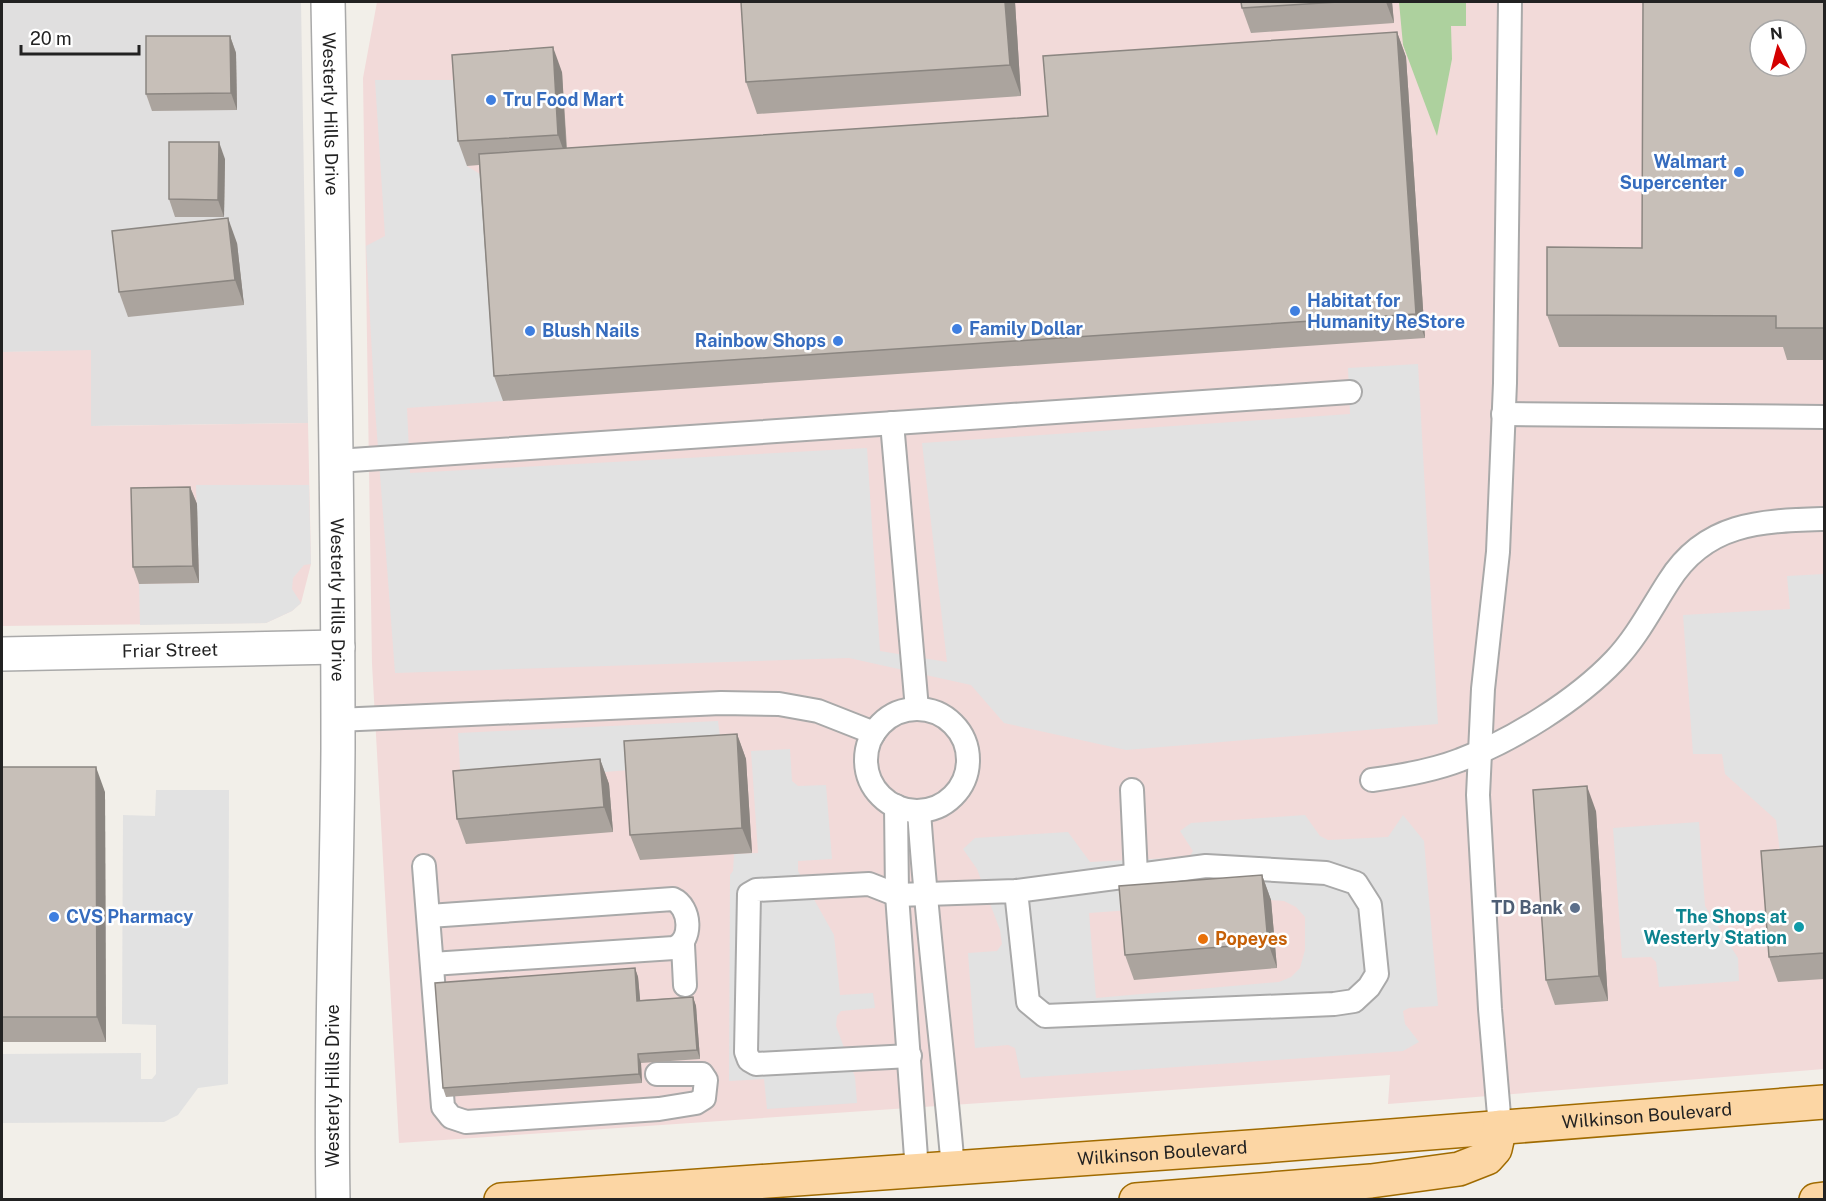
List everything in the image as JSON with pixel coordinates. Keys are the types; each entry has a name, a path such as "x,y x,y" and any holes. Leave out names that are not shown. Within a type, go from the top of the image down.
{"main road":[{"name":"Wilkinson Boulevard","path":"501,1200 953,1169 1824,1102"},
{"path":"1136,1200 1371,1181 1459,1168 1487,1158 1495,1149 1500,1127"},
{"path":"1815,1200 1824,1198"}],"street":[{"name":"Westerly Hills Drive","path":"328,2 337,461 338,648 332,1086 333,1200"},
{"name":"Friar Street","path":"2,654 338,648"}],"lane":[{"path":"1500,1127 1490,1009 1480,839 1480,752 1483,689 1498,552 1503,414 1510,2"},
{"path":"337,461 1350,392"},
{"path":"1503,414 1824,417"},
{"path":"892,423 917,709"},
{"path":"1372,780 1430,769 1480,752 1512,736 1577,694 1596,678 1632,638 1678,566 1706,541 1742,526 1824,519"},
{"path":"337,720 721,703 779,704 818,711 874,733"},
{"path":"917,709 933,712 948,720 959,732 967,747 969,763 965,778 947,801 920,811 896,806 878,792 870,778 866,763 868,748 874,733 885,721 900,712 917,709"},
{"path":"1132,790 1136,875"},
{"path":"896,806 897,895 917,1171"},
{"path":"920,811 925,893 944,1061 953,1169"},
{"path":"424,866 443,1107 451,1117 466,1122 648,1109 696,1103 704,1098 706,1080 702,1074 657,1074"},
{"path":"910,1056 756,1064 749,1060 746,1053 749,894 756,890 869,884 897,895 1016,891 1206,866 1326,873 1356,883 1370,905 1377,974 1369,987 1354,1000 1334,1004 1066,1017 1045,1016 1028,1002 1016,891"},
{"path":"429,916 673,899 681,903 685,910 687,938 683,945 685,985"},
{"path":"432,964 674,948 683,945"}],"shaded area":[{"path":"2,2 301,2 308,423 91,426 91,351 2,352"},
{"path":"377,2 1824,2 1824,1069 1388,1104 1390,1075 399,1143 372,664 363,78"},
{"path":"375,80 462,80 467,166 488,179 503,401 407,408 410,473 867,448 880,651 947,662 922,443 1350,414 1348,368 1418,364 1438,724 1126,750 1004,723 971,685 849,658 395,673 375,408 366,246 385,236"},
{"path":"91,350 91,426 308,423 311,564 301,603 292,611 266,623 2,626 2,352"},
{"path":"196,485 309,485 311,564 304,565 293,578 292,589 301,603 292,611 266,623 140,625 139,584 199,583"},
{"path":"1824,574 1824,849 1780,852 1776,820 1725,774 1722,754 1693,754 1683,615 1790,609 1787,576"},
{"path":"718,721 722,752 629,770 461,784 458,733"},
{"path":"790,749 792,781 798,786 826,785 832,859 798,861 798,871 834,935 840,995 873,993 875,1008 841,1011 837,1016 836,1026 855,1077 857,1103 767,1109 764,1079 729,1081 730,875 733,871 734,854 758,853 751,751"},
{"path":"156,790 229,790 228,1084 198,1088 178,1115 164,1122 2,1123 2,1054 141,1053 141,1079 152,1079 156,1074 156,1025 122,1024 123,815 155,816"},
{"path":"1305,815 1320,836 1328,840 1388,837 1403,815 1424,841 1438,1006 1409,1008 1403,1011 1405,1024 1419,1042 1403,1051 1021,1078 1015,1048 1008,1045 975,1048 968,953 997,951 1002,944 1000,930 977,869 963,849 975,838 1068,832 1090,862 1189,857 1193,851 1180,831 1191,823","holes":["1284,901 1296,907 1305,917 1305,950 1300,968 1291,977 1279,982 1096,998 1089,913"]},
{"path":"1699,822 1705,906 1738,958 1739,981 1659,987 1656,962 1651,957 1622,958 1613,828"}],"green space":[{"path":"1399,2 1466,2 1466,26 1451,26 1452,59 1437,136 1403,45"}],"building":[{"path":"741,2 1005,2 1010,65 746,82"},
{"path":"1241,2 1338,2 1242,8"},
{"name":"Walmart Supercenter","path":"1643,2 1824,2 1824,328 1776,328 1776,316 1547,315 1547,247 1642,248"},
{"path":"1397,32 1416,314 494,376 479,154 1048,116 1043,56"},
{"path":"146,36 230,36 231,93 146,94"},
{"path":"553,47 558,135 458,141 452,55"},
{"path":"169,142 219,142 218,200 169,199"},
{"path":"228,218 235,280 119,292 112,231"},
{"path":"190,487 193,566 133,567 131,488"},
{"path":"737,734 742,828 630,835 624,741"},
{"path":"600,759 604,807 457,819 453,771"},
{"name":"CVS Pharmacy","path":"2,767 96,767 97,1017 2,1017"},
{"name":"TD Bank","path":"1587,786 1599,976 1546,980 1533,790"},
{"name":"The Shops at Westerly Station","path":"1824,846 1824,953 1769,957 1761,851"},
{"path":"1262,875 1268,943 1125,955 1119,886"},
{"path":"635,968 637,1001 693,997 697,1050 638,1054 639,1074 443,1088 435,983"}],"place":[{"name":"Tru Food Mart","path":"491,100"},
{"name":"Walmart Supercenter","path":"1739,172"},
{"name":"Habitat for Humanity ReStore","path":"1295,311"},
{"name":"Family Dollar","path":"957,329"},
{"name":"Blush Nails","path":"530,331"},
{"name":"Rainbow Shops","path":"838,341"},
{"name":"TD Bank","path":"1575,908"},
{"name":"CVS Pharmacy","path":"54,917"},
{"name":"The Shops at Westerly Station","path":"1799,927"},
{"name":"Popeyes","path":"1203,939"}]}
